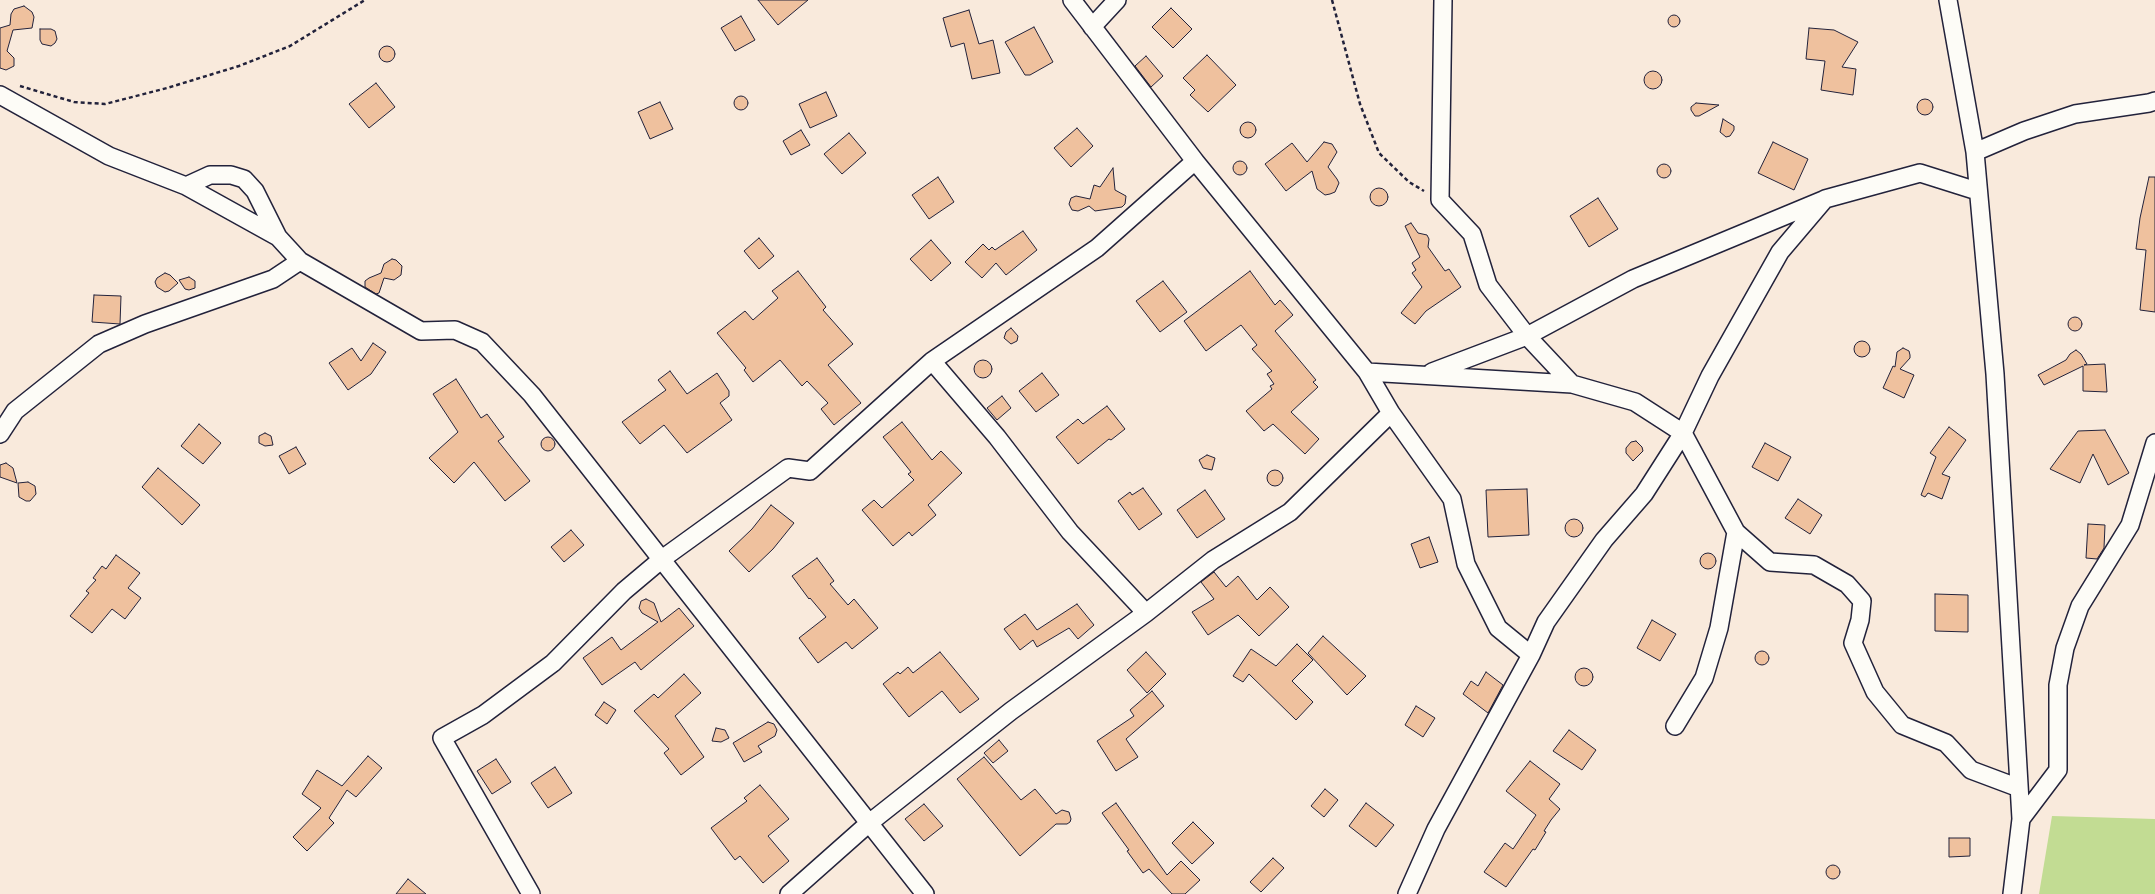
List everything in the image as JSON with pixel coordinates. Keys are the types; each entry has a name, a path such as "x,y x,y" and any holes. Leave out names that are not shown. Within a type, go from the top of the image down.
{"street":[{"path":"1072,0 1195,161 1367,372 1391,413 1452,499 1466,564 1498,628 1531,655"},
{"path":"1092,27 1117,0"},
{"path":"1444,0 1440,200 1472,234 1488,285 1527,336 1572,384"},
{"path":"1948,0 1975,152 1977,191 1995,374 2021,818 2012,894"},
{"path":"0,95 109,156 186,186 278,237"},
{"path":"1975,152 2024,131 2075,114 2155,101"},
{"path":"531,894 442,738 483,715 553,663 624,591 662,559 788,468 810,471 932,361 1097,248 1195,161"},
{"path":"1425,374 1527,336 1633,278 1825,199 1920,173 1977,191"},
{"path":"186,186 210,175 231,175 244,179 255,191 278,237 300,261 421,331 455,330 482,342 532,395 662,559 868,824 925,894"},
{"path":"1407,894 1436,829 1531,655 1546,622 1604,540 1644,494 1683,433 1710,376 1780,252 1825,199"},
{"path":"0,434 15,411 99,344 145,324 273,279 300,261"},
{"path":"932,361 997,437 1070,532 1146,613"},
{"path":"1367,372 1425,374 1572,384 1635,402 1683,433 1736,532 1770,562 1814,565 1847,584 1862,601 1860,620 1853,643 1876,692 1902,726 1946,743 1971,770 2019,788"},
{"path":"789,894 868,824 1011,711 1146,613 1213,560 1290,512 1391,413"},
{"path":"2021,818 2058,770 2058,685 2065,648 2080,606 2130,525 2155,443"},
{"path":"1675,726 1704,678 1719,628 1736,532"}],"path":[{"path":"15,85 74,102 105,104 167,88 239,66 290,46 365,0"},
{"path":"1332,0 1360,104 1379,153 1409,182 1440,200"}],"green space":[{"path":"2052,816 2155,819 2155,894 2039,894"}],"building":[{"path":"758,0 808,0 778,25"},
{"path":"24,6 32,12 34,17 32,28 13,30 7,51 14,58 14,66 6,70 0,68 0,28 10,25 11,14 14,9"},
{"path":"1171,8 1192,29 1173,48 1152,27"},
{"path":"969,10 979,44 993,40 1000,73 972,79 964,43 951,47 943,18"},
{"path":"1672,15 1676,15 1680,21 1676,27 1672,27 1668,23 1668,19"},
{"path":"741,16 755,40 735,51 721,28"},
{"path":"1034,27 1053,62 1030,75 1025,75 1005,42"},
{"path":"1809,28 1834,30 1858,42 1842,67 1856,69 1853,95 1821,90 1825,61 1806,59"},
{"path":"40,29 51,29 55,31 57,39 55,43 51,46 42,44 40,40"},
{"path":"384,46 390,46 395,51 393,60 390,62 384,62 379,57 379,51"},
{"path":"1207,55 1236,85 1208,112 1190,95 1195,90 1183,78"},
{"path":"1146,56 1163,76 1151,87 1135,66"},
{"path":"1653,71 1659,74 1662,80 1659,86 1653,89 1647,86 1644,80 1647,74"},
{"path":"376,83 395,107 369,128 349,104"},
{"path":"826,92 837,116 810,128 799,104"},
{"path":"741,96 746,98 748,103 746,108 741,110 736,108 734,103 736,98"},
{"path":"1925,99 1932,104 1933,107 1928,114 1925,115 1918,110 1917,107 1922,100"},
{"path":"660,102 673,129 650,139 638,112"},
{"path":"1696,103 1719,105 1699,116 1695,116 1691,110 1691,107"},
{"path":"1723,119 1734,126 1734,130 1730,136 1726,137 1720,132"},
{"path":"1248,122 1254,124 1256,130 1254,136 1248,138 1242,136 1240,130 1242,124"},
{"path":"1077,128 1093,146 1071,167 1054,148"},
{"path":"801,130 810,145 791,155 783,141"},
{"path":"849,133 866,153 842,174 824,154"},
{"path":"1324,142 1332,144 1337,152 1328,167 1339,183 1335,192 1330,194 1325,195 1317,189 1312,171 1286,191 1265,164 1292,143 1307,162"},
{"path":"1773,142 1808,159 1794,190 1758,173"},
{"path":"1240,161 1245,163 1247,168 1245,173 1240,175 1235,173 1233,168 1235,163"},
{"path":"1661,164 1667,164 1671,168 1671,174 1667,178 1661,178 1657,174 1657,168"},
{"path":"1113,168 1115,190 1126,196 1125,204 1122,207 1095,211 1089,206 1078,211 1072,210 1069,204 1071,198 1076,196 1090,199 1094,185 1100,187"},
{"path":"938,177 954,202 929,219 912,195"},
{"path":"2149,177 2155,177 2155,312 2140,310 2146,250 2136,249 2140,218"},
{"path":"1375,188 1383,188 1388,193 1386,204 1383,206 1375,206 1370,201 1370,193"},
{"path":"1598,198 1618,229 1589,247 1570,216"},
{"path":"1411,223 1418,233 1427,235 1429,239 1428,247 1445,271 1449,269 1461,287 1426,311 1415,324 1401,313 1422,287 1412,273 1416,270 1412,263 1420,257 1405,226"},
{"path":"1023,231 1037,250 1006,275 996,263 982,278 965,262 983,244 989,250 992,247 995,250"},
{"path":"759,238 774,256 759,269 744,251"},
{"path":"931,240 951,263 931,281 910,259"},
{"path":"392,259 396,260 402,266 401,275 394,280 384,278 379,293 376,294 365,287 365,281 381,273 384,264"},
{"path":"798,271 826,307 823,310 853,344 828,365 861,403 834,425 821,409 828,403 807,381 802,386 780,360 753,382 744,370 746,368 717,333 745,311 753,320 778,298 772,291"},
{"path":"1250,271 1275,305 1280,300 1293,315 1275,331 1316,380 1313,382 1318,387 1291,412 1319,439 1305,454 1273,424 1264,431 1246,411 1272,389 1270,386 1274,384 1267,374 1272,371 1252,349 1257,345 1241,325 1206,351 1184,321"},
{"path":"165,273 170,275 178,283 169,291 165,292 157,287 155,282 157,278"},
{"path":"189,277 195,281 195,288 189,290 185,289 179,280"},
{"path":"1163,281 1187,312 1160,332 1136,301"},
{"path":"94,295 121,296 120,324 92,322"},
{"path":"2072,317 2078,317 2082,321 2082,327 2078,331 2072,331 2068,327 2068,321"},
{"path":"1011,328 1018,336 1017,341 1011,344 1004,338 1006,332"},
{"path":"1862,341 1868,343 1870,349 1868,355 1862,357 1856,355 1854,349 1856,343"},
{"path":"373,343 386,352 371,374 348,390 329,363 352,348 361,361"},
{"path":"1903,348 1909,351 1910,358 1900,369 1914,375 1904,398 1883,388 1893,366 1895,367 1897,352"},
{"path":"2076,350 2081,354 2087,364 2084,365 2105,364 2107,392 2083,391 2083,366 2044,385 2038,375 2066,360 2070,354"},
{"path":"983,360 989,363 992,369 989,375 983,378 977,375 974,369 977,363"},
{"path":"670,371 687,394 717,373 729,391 729,396 720,403 732,420 687,453 664,425 640,444 622,422 666,390 658,380"},
{"path":"1042,373 1059,395 1036,412 1019,391"},
{"path":"456,379 481,418 487,414 504,437 498,441 530,481 505,501 474,462 454,483 429,458 458,432 433,394"},
{"path":"1002,396 1011,408 997,420 987,408"},
{"path":"1107,406 1125,429 1111,440 1109,439 1078,464 1056,437 1078,419 1083,424"},
{"path":"902,422 932,460 941,451 962,473 928,505 936,515 912,536 909,532 893,546 862,510 874,500 882,508 914,480 908,474 911,472 883,437"},
{"path":"199,424 221,443 203,464 181,446"},
{"path":"1949,427 1966,440 1942,474 1950,477 1942,499 1928,493 1925,497 1921,495 1936,457 1930,453"},
{"path":"2105,430 2129,473 2108,485 2093,454 2080,483 2050,469 2078,431"},
{"path":"265,433 271,436 273,445 265,446 259,443 259,436"},
{"path":"548,437 553,439 555,444 553,449 548,451 543,449 541,444 543,439"},
{"path":"1636,441 1642,447 1643,451 1633,461 1626,453 1626,448 1631,442"},
{"path":"1765,443 1791,457 1778,481 1752,467"},
{"path":"296,447 306,464 289,474 279,456"},
{"path":"1207,455 1215,458 1212,470 1203,468 1199,460"},
{"path":"6,463 13,468 17,483 0,477 0,465"},
{"path":"158,468 200,505 182,525 142,487"},
{"path":"1272,470 1278,470 1283,475 1281,484 1278,486 1272,486 1267,481 1267,475"},
{"path":"28,482 35,486 36,494 30,501 26,501 19,497 18,483"},
{"path":"1143,488 1162,514 1139,530 1118,501 1130,492 1132,495"},
{"path":"1527,489 1529,535 1488,537 1486,490"},
{"path":"1205,490 1225,519 1197,538 1177,510"},
{"path":"1798,499 1822,515 1810,534 1785,518"},
{"path":"771,505 794,523 773,549 749,572 729,551 752,529"},
{"path":"1574,519 1580,522 1583,528 1580,534 1574,537 1568,534 1565,528 1568,522"},
{"path":"2088,524 2105,525 2104,548 2097,559 2086,558"},
{"path":"571,530 584,545 564,562 551,547"},
{"path":"1429,537 1438,562 1420,568 1411,544"},
{"path":"1705,553 1711,553 1716,558 1714,567 1711,569 1705,569 1700,564 1700,558"},
{"path":"116,555 140,573 128,588 141,598 125,619 112,609 92,633 70,616 89,593 86,591 96,580 93,578 102,566 106,569"},
{"path":"817,558 834,581 830,584 848,605 854,599 878,628 852,649 846,642 818,663 799,638 826,617 810,598 809,599 792,576"},
{"path":"1214,572 1226,587 1238,576 1257,600 1270,587 1289,607 1259,636 1238,615 1208,635 1192,612 1214,599 1201,582"},
{"path":"1935,594 1968,595 1968,632 1935,631"},
{"path":"646,599 654,603 661,622 679,608 694,626 641,670 635,662 602,685 583,658 612,637 621,650 658,622 642,613 639,608 641,601"},
{"path":"1077,604 1094,625 1078,639 1069,628 1037,647 1033,640 1020,650 1004,629 1025,614 1037,630"},
{"path":"1652,620 1676,634 1660,661 1637,648"},
{"path":"1323,636 1366,676 1347,695 1308,653"},
{"path":"1297,644 1313,660 1292,681 1313,702 1296,720 1249,674 1243,682 1233,676 1251,649 1276,666"},
{"path":"1762,651 1767,653 1769,658 1767,663 1762,665 1757,663 1755,658 1757,653"},
{"path":"940,652 979,699 960,713 942,691 909,717 883,684 898,672 900,674 908,667 913,673"},
{"path":"1146,652 1166,674 1147,693 1127,670"},
{"path":"1584,668 1590,671 1593,677 1590,683 1584,686 1578,683 1575,677 1578,671"},
{"path":"1486,672 1503,685 1488,713 1463,694 1471,681 1478,686"},
{"path":"684,674 701,693 675,716 704,757 681,775 664,753 669,749 634,711 654,694 658,698"},
{"path":"1152,691 1164,706 1126,739 1138,757 1116,771 1097,741 1134,716 1130,710"},
{"path":"604,702 616,710 607,724 595,715"},
{"path":"1416,706 1435,718 1423,737 1405,725"},
{"path":"768,722 774,724 777,730 775,736 758,746 762,752 744,762 733,743"},
{"path":"716,728 725,730 729,738 721,742 712,741"},
{"path":"1569,730 1596,750 1582,770 1553,751"},
{"path":"999,740 1008,751 993,763 984,753"},
{"path":"368,756 382,768 356,797 347,790 329,818 334,823 307,851 293,837 321,808 302,794 317,770 342,786"},
{"path":"984,757 1021,800 1035,789 1056,814 1062,810 1069,812 1071,819 1070,822 1067,824 1056,824 1020,856 957,779"},
{"path":"496,759 511,782 492,794 477,771"},
{"path":"1530,761 1560,784 1549,799 1560,809 1544,831 1546,832 1535,850 1533,849 1506,887 1484,872 1505,843 1513,849 1536,815 1506,791"},
{"path":"555,767 572,793 548,808 531,783"},
{"path":"760,785 789,819 768,836 789,861 763,883 740,856 735,860 711,828 747,801 744,798"},
{"path":"1325,789 1338,800 1324,817 1311,806"},
{"path":"1116,803 1167,875 1181,861 1200,880 1185,894 1172,894 1149,869 1143,873 1127,851 1129,850 1102,813"},
{"path":"1366,803 1394,825 1376,847 1349,826"},
{"path":"924,804 943,826 924,841 905,819"},
{"path":"1193,822 1214,843 1192,864 1172,843"},
{"path":"1949,838 1970,838 1970,856 1949,857"},
{"path":"1273,858 1284,868 1261,892 1250,882"},
{"path":"1830,865 1836,865 1840,869 1840,875 1836,879 1830,879 1826,875 1826,869"},
{"path":"408,879 426,894 396,894"}]}
